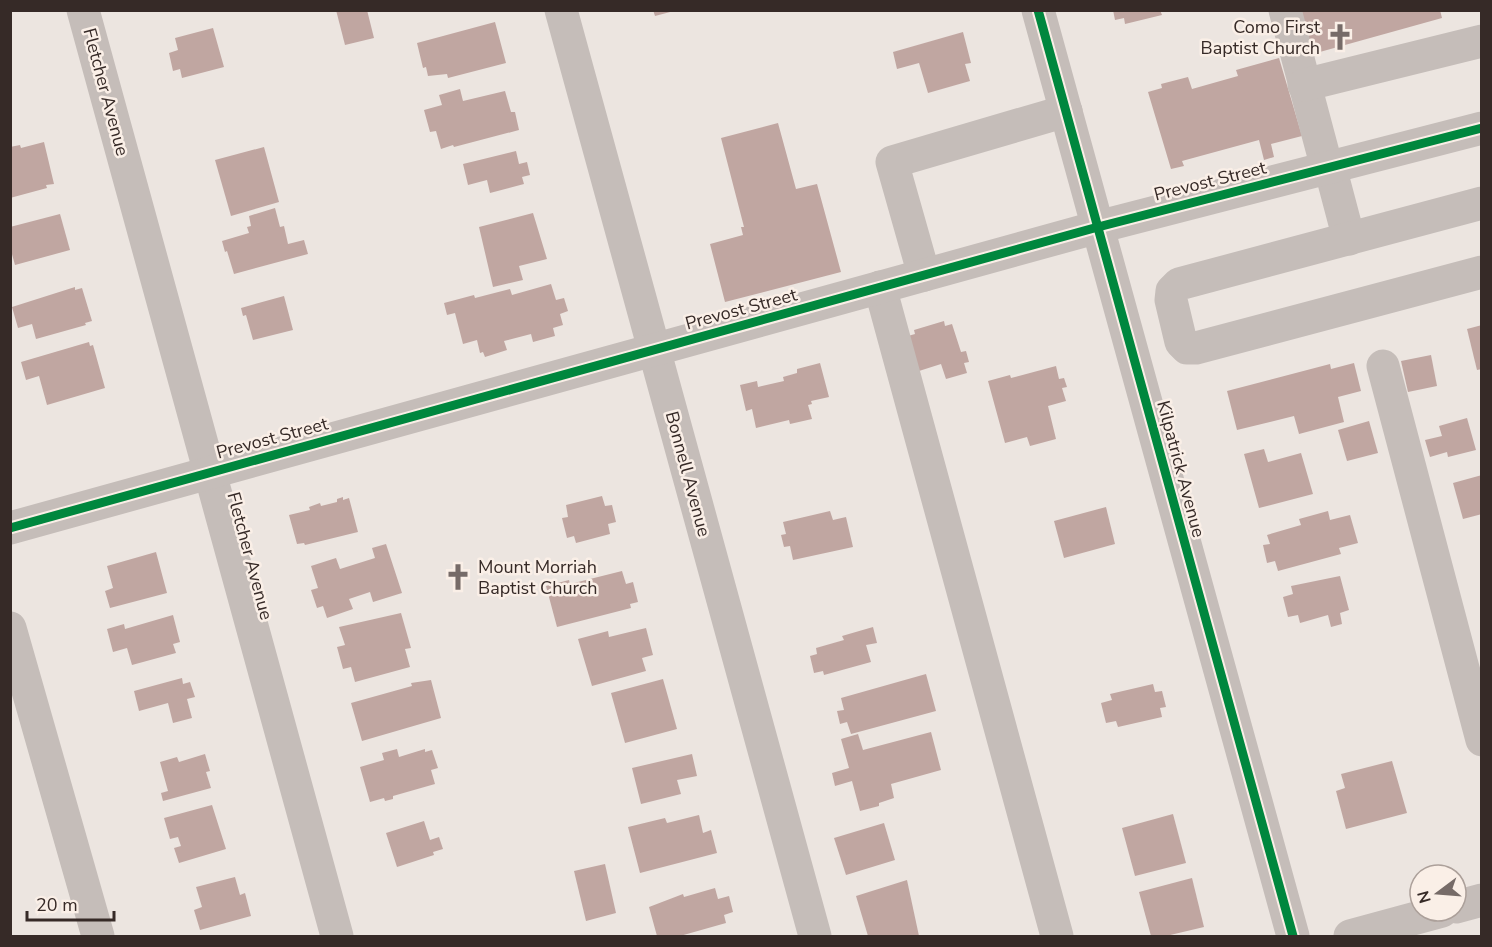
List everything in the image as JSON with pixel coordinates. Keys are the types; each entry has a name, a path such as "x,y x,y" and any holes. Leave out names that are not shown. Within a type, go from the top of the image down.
{"street":[{"name":"Fletcher Avenue","path":"83,10 336,936"},
{"name":"Bonnell Avenue","path":"561,10 815,936"},
{"name":"Kilpatrick Avenue","path":"1038,10 1293,936"},
{"path":"1285,10 1304,85 1349,239"},
{"path":"1304,85 1482,41"},
{"path":"924,275 892,162 1066,111"},
{"name":"Prevost Street","path":"10,528 1098,227 1482,128"},
{"path":"1482,203 1179,284 1173,291 1171,300 1181,342 1187,348 1196,348 1482,272"},
{"path":"880,287 1057,936"},
{"path":"1127,334 1176,320"},
{"path":"1383,366 1482,740"},
{"path":"10,628 98,936"},
{"path":"1350,936 1408,920"}],"building":[{"path":"336,10 367,10 374,38 345,45"},
{"path":"653,10 674,10 674,11 655,16"},
{"path":"1113,10 1160,10 1162,15 1125,24 1124,18 1115,20"},
{"name":"Como First Baptist Church","path":"1297,10 1440,10 1442,18 1309,55"},
{"path":"495,22 506,63 448,78 447,74 428,76 426,67 423,68 417,43"},
{"path":"213,28 224,67 182,78 180,69 173,71 169,53 178,50 175,38"},
{"path":"963,32 971,63 965,64 970,81 928,93 919,63 897,69 893,52"},
{"path":"1279,58 1302,136 1271,144 1274,157 1264,160 1259,140 1182,161 1184,166 1171,169 1148,92 1162,88 1161,84 1188,77 1192,89 1238,76 1236,70"},
{"path":"460,89 463,101 505,91 511,112 515,112 519,130 441,149 436,131 430,132 424,110 442,105 439,95"},
{"path":"778,123 796,189 817,184 841,272 725,302 710,244 743,235 741,227 744,227 721,138"},
{"path":"44,142 54,184 10,198 10,147 20,145 21,148"},
{"path":"264,147 279,202 231,216 215,160"},
{"path":"516,151 519,164 527,162 530,175 522,177 524,184 490,193 487,180 468,185 463,164"},
{"path":"275,208 280,227 284,226 288,244 304,240 308,254 234,274 222,241 249,233 247,227 251,226 249,216"},
{"path":"533,213 547,259 519,266 523,280 493,287 479,227"},
{"path":"60,214 70,250 15,265 10,247 10,227"},
{"path":"551,284 556,300 564,298 568,311 560,314 563,325 553,328 555,336 533,342 531,334 504,341 507,350 485,357 483,352 480,353 477,340 463,344 455,313 447,315 444,303 510,289 512,295"},
{"path":"75,287 75,290 82,288 92,321 85,323 86,325 36,339 32,324 18,328 12,307"},
{"path":"284,296 293,330 253,340 246,315 243,316 241,308"},
{"path":"944,321 945,326 952,324 961,352 966,351 969,362 964,363 967,373 946,379 941,364 919,371 908,336 915,334 914,330"},
{"path":"1482,325 1482,369 1477,370 1467,329"},
{"path":"89,342 90,346 93,345 105,388 47,405 39,376 26,380 21,362"},
{"path":"1431,355 1437,386 1408,392 1401,361"},
{"path":"820,363 829,397 811,401 812,404 808,405 812,419 790,424 789,420 756,428 752,409 746,411 740,385 757,381 758,387 784,381 783,377 797,373 797,369"},
{"path":"1354,363 1361,391 1338,397 1344,422 1299,434 1294,416 1237,430 1227,391 1330,364 1331,369"},
{"path":"1056,366 1059,379 1064,378 1067,387 1062,388 1066,401 1048,406 1056,439 1030,446 1027,437 1005,443 988,381 1010,375 1011,378"},
{"path":"1467,418 1476,450 1448,457 1447,452 1430,457 1425,440 1442,436 1439,426"},
{"path":"1369,421 1378,453 1347,461 1338,430"},
{"path":"1264,449 1268,462 1301,453 1313,494 1259,508 1244,454"},
{"path":"1482,475 1482,514 1463,519 1453,483"},
{"path":"602,496 605,506 612,505 616,522 608,524 610,534 576,543 574,536 567,538 562,518 568,517 566,505"},
{"path":"343,497 343,500 349,498 358,532 305,545 304,543 297,544 289,515 310,510 309,507 320,503 321,506 337,502 337,499"},
{"path":"1106,507 1115,544 1064,558 1054,521"},
{"path":"830,511 833,520 846,517 853,547 793,560 790,546 784,547 781,535 786,534 783,522"},
{"path":"1328,511 1330,520 1350,515 1358,543 1339,548 1341,554 1278,571 1275,561 1267,563 1263,545 1270,544 1267,535 1301,525 1299,519"},
{"path":"386,544 402,593 373,602 370,592 349,599 353,609 327,618 323,606 317,608 311,590 318,588 311,566 336,558 340,569 375,558 372,548"},
{"path":"156,552 167,593 110,608 105,591 113,588 107,566"},
{"path":"622,571 626,584 633,582 638,602 630,604 631,608 557,627 546,586 569,580 570,584"},
{"path":"1340,576 1349,610 1340,613 1342,624 1331,627 1328,615 1300,623 1298,615 1288,617 1283,597 1293,594 1291,586"},
{"path":"401,613 411,648 405,649 410,667 355,682 351,667 343,669 337,647 345,645 339,627"},
{"path":"173,615 180,642 173,644 176,653 132,665 127,648 113,652 107,629 124,624 125,629"},
{"path":"873,627 877,643 866,645 871,662 824,675 823,671 814,673 810,656 817,654 816,648 844,640 842,636"},
{"path":"646,628 653,655 642,658 646,671 592,686 578,639 608,631 609,637"},
{"path":"926,674 936,711 851,734 847,722 840,724 837,711 844,710 841,698"},
{"path":"182,678 183,684 190,682 195,697 187,699 192,718 173,723 168,703 139,711 134,691"},
{"path":"663,679 677,729 625,743 611,693"},
{"path":"431,680 441,718 362,741 351,703 412,686 411,683"},
{"path":"1153,684 1155,692 1162,691 1166,707 1160,708 1162,717 1118,727 1116,721 1106,723 1101,703 1112,700 1110,694"},
{"path":"931,732 941,770 891,784 894,798 879,803 879,806 860,811 852,781 835,786 832,773 849,768 841,739 858,734 863,750"},
{"path":"397,749 399,757 425,749 425,752 432,750 438,768 431,770 435,784 393,796 393,799 385,801 384,798 370,802 360,767 384,760 382,753"},
{"path":"205,754 210,771 206,772 211,788 163,801 161,793 168,791 160,762 177,757 179,762"},
{"path":"692,754 697,776 677,780 681,794 641,804 632,768"},
{"path":"1392,761 1407,813 1346,829 1336,791 1345,788 1341,774"},
{"path":"212,805 226,849 179,863 174,848 181,846 178,837 170,839 164,818"},
{"path":"1173,814 1186,863 1135,876 1122,828"},
{"path":"699,815 703,833 711,830 717,853 640,873 628,827 665,818 667,823"},
{"path":"424,821 430,840 439,837 443,849 433,852 434,855 397,867 386,833"},
{"path":"884,823 895,860 846,875 834,838"},
{"path":"605,864 616,913 586,921 574,871"},
{"path":"235,877 240,895 245,893 251,916 200,930 194,910 202,907 196,887"},
{"path":"1192,878 1204,927 1166,936 1151,936 1139,892"},
{"path":"907,880 919,936 868,936 856,896"},
{"path":"715,888 718,899 729,896 733,912 724,915 726,923 680,936 657,936 649,907 683,894 684,897"}],"cycle path":[{"path":"1038,10 1293,936"},
{"path":"10,528 1098,227 1482,128"}],"place":[{"name":"Como First Baptist Church","path":"1340,37"},
{"name":"Mount Morriah Baptist Church","path":"458,577"}]}
